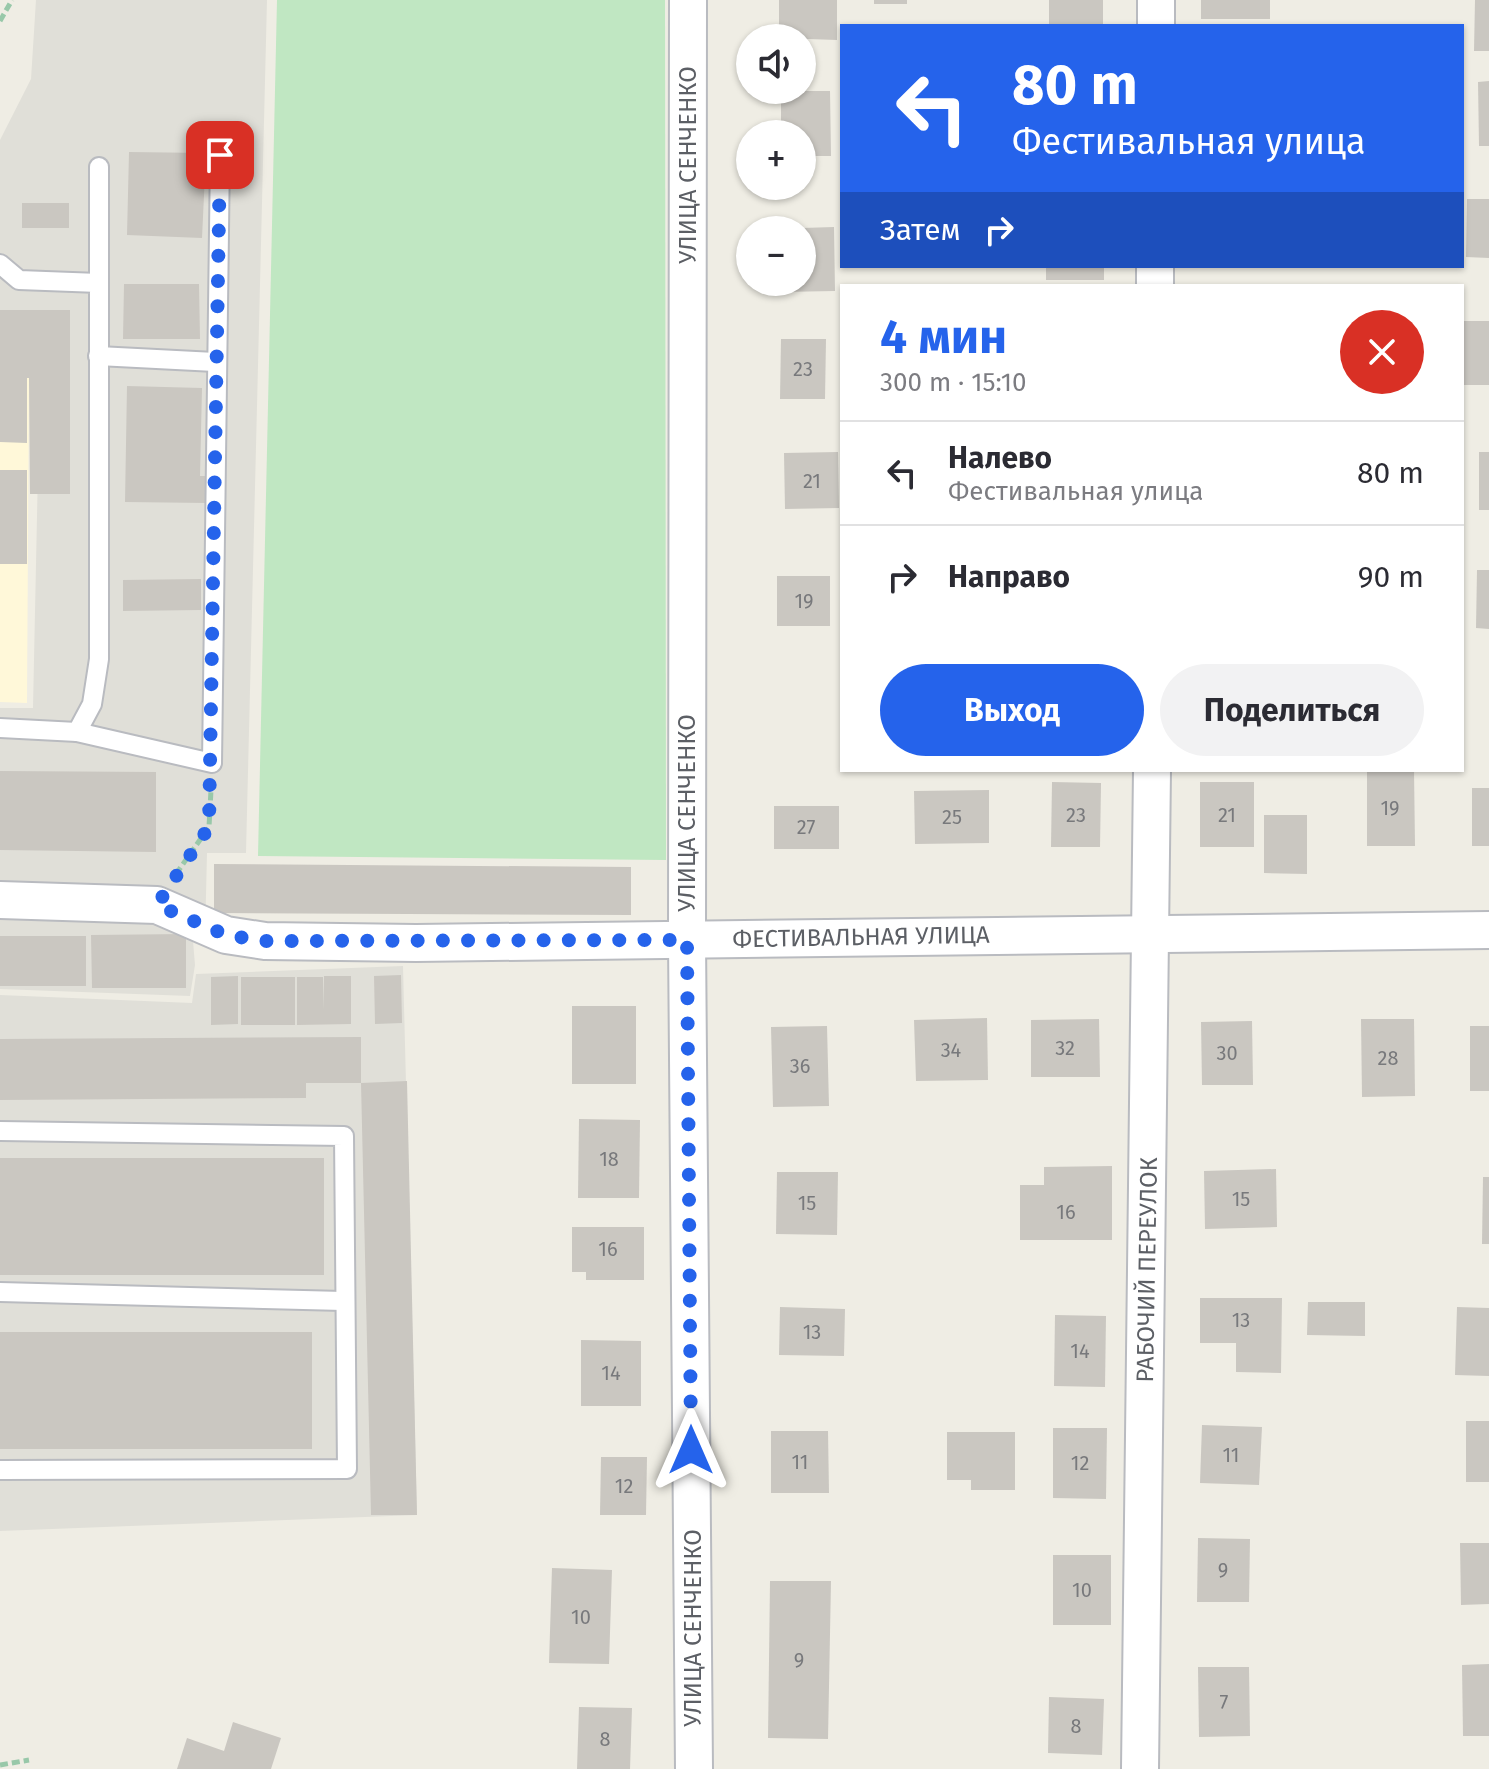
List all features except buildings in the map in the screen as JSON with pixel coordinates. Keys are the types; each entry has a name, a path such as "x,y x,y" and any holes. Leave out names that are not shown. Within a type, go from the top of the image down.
{"street":[{"name":"УЛИЦА СЕНЧЕНКО","path":"688,0 687,940 694,1769"},
{"path":"1156,0 1156,24"},
{"name":"РАБОЧИЙ ПЕРЕУЛОК","path":"1140,1769 1152,772"},
{"name":"ФЕСТИВАЛЬНАЯ УЛИЦА","path":"0,900 157,905 226,935 265,941 687,940 1489,930"}],"lane":[{"path":"0,728 77,732 212,763 220,155"},
{"path":"77,732 92,704 99,659 99,167"},
{"path":"0,264 19,280 99,283"},
{"path":"98,356 215,362"},
{"path":"0,1131 344,1136 343,1301 347,1469 0,1470"},
{"path":"0,1292 343,1301"}],"path":[{"path":"0,21 12,0"},
{"path":"157,905 209,827 212,763"},
{"path":"0,1765 29,1760"}],"shaded area":[{"path":"36,0 267,0 246,853 207,853 205,937 193,941 195,965 190,996 0,989 0,708 33,708 40,373 0,373 0,140 31,79"},
{"path":"0,377 29,378 27,703 0,702"},
{"path":"403,966 417,1515 0,1531 0,995 192,1003 196,974"}],"green space":[{"path":"277,0 665,0 666,860 258,856"}],"route":[{"path":"220,155 209,827 157,905 226,935 265,941 687,940 691,1450"}]}
